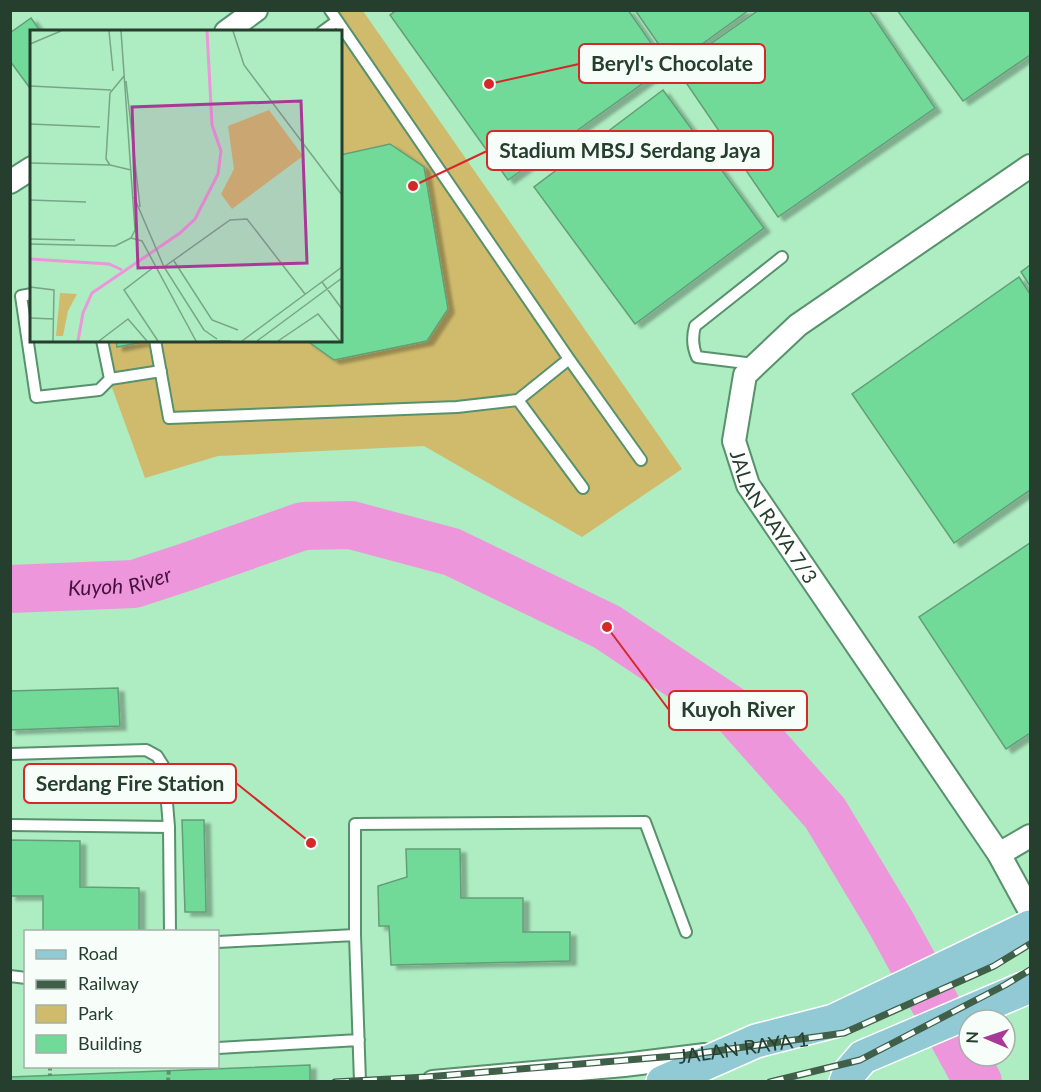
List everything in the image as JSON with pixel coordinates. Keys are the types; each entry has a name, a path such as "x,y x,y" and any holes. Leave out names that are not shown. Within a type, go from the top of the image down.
{"main road":[{"name":"JALAN RAYA 1","path":"756,1041 834,1021 1018,932"},
{"path":"854,1069 1029,987"},
{"path":"663,1082 756,1041"}],"street":[{"path":"229,30 256,10"},
{"name":"JALAN RAYA 7/3","path":"1030,166 798,325 745,375 734,441 748,485 999,854 1030,911"},
{"path":"10,182 30,169"},
{"path":"999,854 1030,836"},
{"name":"JALAN RAYA 1","path":"433,1082 624,1065 704,1055 756,1041"}],"lane":[{"path":"330,10 569,359 641,460"},
{"path":"325,30 337,21"},
{"path":"757,364 697,357 693,348 695,326 782,257"},
{"path":"30,294 21,296 36,398 99,390 110,379 161,371"},
{"path":"102,342 110,379"},
{"path":"155,342 169,418 457,407 518,399 569,359"},
{"path":"518,399 583,488"},
{"path":"10,754 146,750 157,756 164,767 169,828 170,930"},
{"path":"360,1082 355,935 355,824 645,822 686,932"},
{"path":"10,825 169,828"},
{"path":"219,942 355,935"},
{"path":"219,1048 359,1040"}],"path":[{"path":"50,1068 50,1076"}],"green space":[{"path":"341,11 363,11 682,469 582,537 424,446 218,456 145,478 95,342 342,342 342,30 312,30"}],"building":[{"path":"397,10 628,10 667,66 508,180 390,15"},
{"path":"635,10 749,10 673,65"},
{"path":"759,10 869,10 935,108 778,217 676,68"},
{"path":"897,10 1030,10 1030,55 963,101"},
{"path":"31,18 40,30 30,30 30,88 10,61 10,33"},
{"path":"663,90 764,228 635,324 534,187"},
{"path":"390,144 424,167 448,309 427,341 334,360 309,342 342,342 342,155"},
{"path":"1030,265 1030,286 1021,272"},
{"path":"1019,277 1030,294 1030,490 954,543 852,394"},
{"path":"116,342 143,342 117,347"},
{"path":"1030,543 1030,733 1006,749 919,617"},
{"path":"118,688 120,726 10,730 10,691"},
{"path":"182,820 204,820 206,912 185,912"},
{"path":"10,840 80,841 80,887 139,888 139,930 43,930 43,896 10,896"},
{"path":"406,849 460,849 461,898 523,898 523,932 570,932 570,961 391,965 389,926 379,926 378,886 407,877"},
{"path":"310,1065 310,1082 10,1082 10,1077"}],"waterway":[{"name":"Kuyoh River","path":"10,589 134,584 303,526 351,525 452,552 607,627 737,714 825,813 891,923 978,1082"}],"railway":[{"path":"335,1082 426,1077 687,1055 844,1033 994,966 1030,944"},
{"path":"770,1082 860,1060 1030,970"}],"place":[{"name":"Beryl's Chocolate","path":"489,84"},
{"name":"Stadium MBSJ Serdang Jaya","path":"413,186"},
{"name":"Kuyoh River","path":"607,627"},
{"name":"Serdang Fire Station","path":"311,843"}]}
